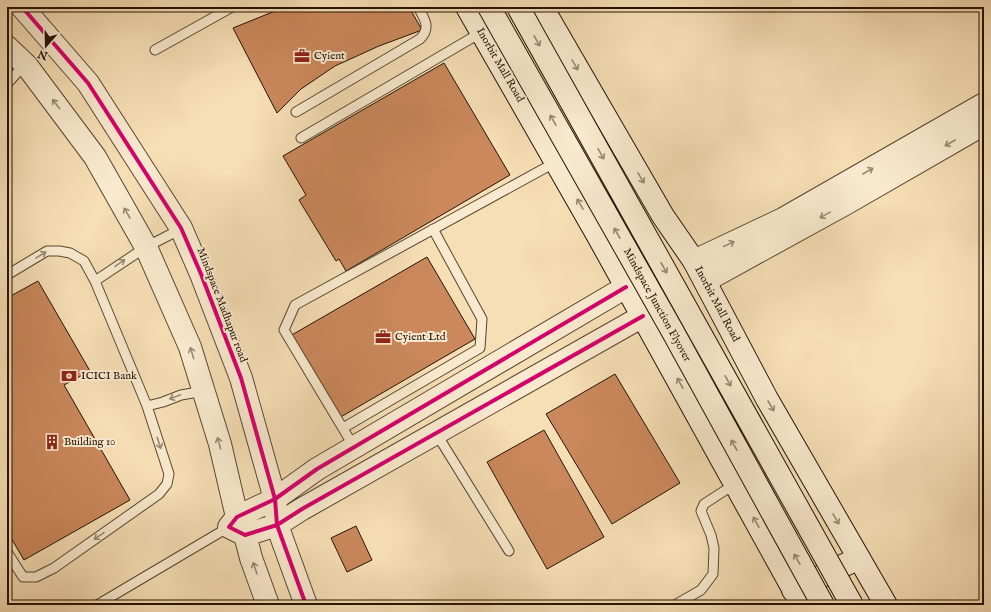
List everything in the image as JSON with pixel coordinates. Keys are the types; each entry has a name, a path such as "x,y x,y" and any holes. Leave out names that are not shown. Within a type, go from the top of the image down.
{"street":[{"name":"Mindspace Madhapur road","path":"22,7 88,83 181,228 201,274 241,378 275,499 277,525 306,605"},
{"name":"Inorbit Mall Road","path":"467,7 643,316 797,597"},
{"name":"Mindspace Junction Flyover","path":"489,7 673,332 823,605"},
{"path":"518,7 852,605"},
{"name":"Inorbit Mall Road","path":"542,7 663,216 694,261 766,399 886,605"},
{"path":"7,47 25,64 95,157 146,247 190,347 220,444 237,527 251,558 268,605"},
{"path":"705,281 984,104"},
{"path":"694,261 844,194 984,124"},
{"path":"237,527 318,469 626,287"},
{"path":"237,527 277,525 302,509 643,316"},
{"path":"797,597 859,558"}],"lane":[{"path":"155,50 232,7"},
{"path":"296,112 420,39 424,35 427,28 418,7"},
{"path":"301,138 482,32"},
{"path":"7,84 25,64"},
{"path":"354,447 284,330 295,305 556,162"},
{"path":"95,281 146,247 181,228"},
{"path":"343,428 480,348 482,319 432,229"},
{"path":"7,274 47,251 70,253 84,261 95,281 147,406 169,474 168,484 164,489 54,568 36,577 23,577 7,552"},
{"path":"147,406 181,395 204,391"},
{"path":"436,433 509,551"},
{"path":"675,605 701,590 713,574 714,548 711,535 701,511 704,504 735,484"},
{"path":"97,605 237,527"}],"building":[{"name":"Cyient","path":"285,7 409,7 422,30 379,46 335,66 301,89 277,113 233,28"},
{"path":"444,63 510,175 346,271 339,259 336,261 299,200 306,195 283,156"},
{"name":"Cyient Ltd","path":"427,257 475,339 339,418 290,336"},
{"name":"Building 10","path":"38,281 90,371 64,385 130,500 24,560 7,531 7,298"},
{"path":"615,374 680,483 612,524 546,414"},
{"path":"544,430 604,537 547,569 487,462"},
{"path":"356,526 372,560 347,572 331,538"}],"cycle path":[{"path":"22,7 88,83 181,228 201,274 241,378 275,499 277,525 306,605"},
{"path":"626,287 317,469 275,499 237,517 229,527 245,535 277,525 302,509 643,316"}],"place":[{"name":"Cyient","path":"302,56"},
{"name":"Cyient Ltd","path":"383,337"},
{"name":"ICICI Bank","path":"69,376"},
{"name":"Building 10","path":"52,442"}]}
